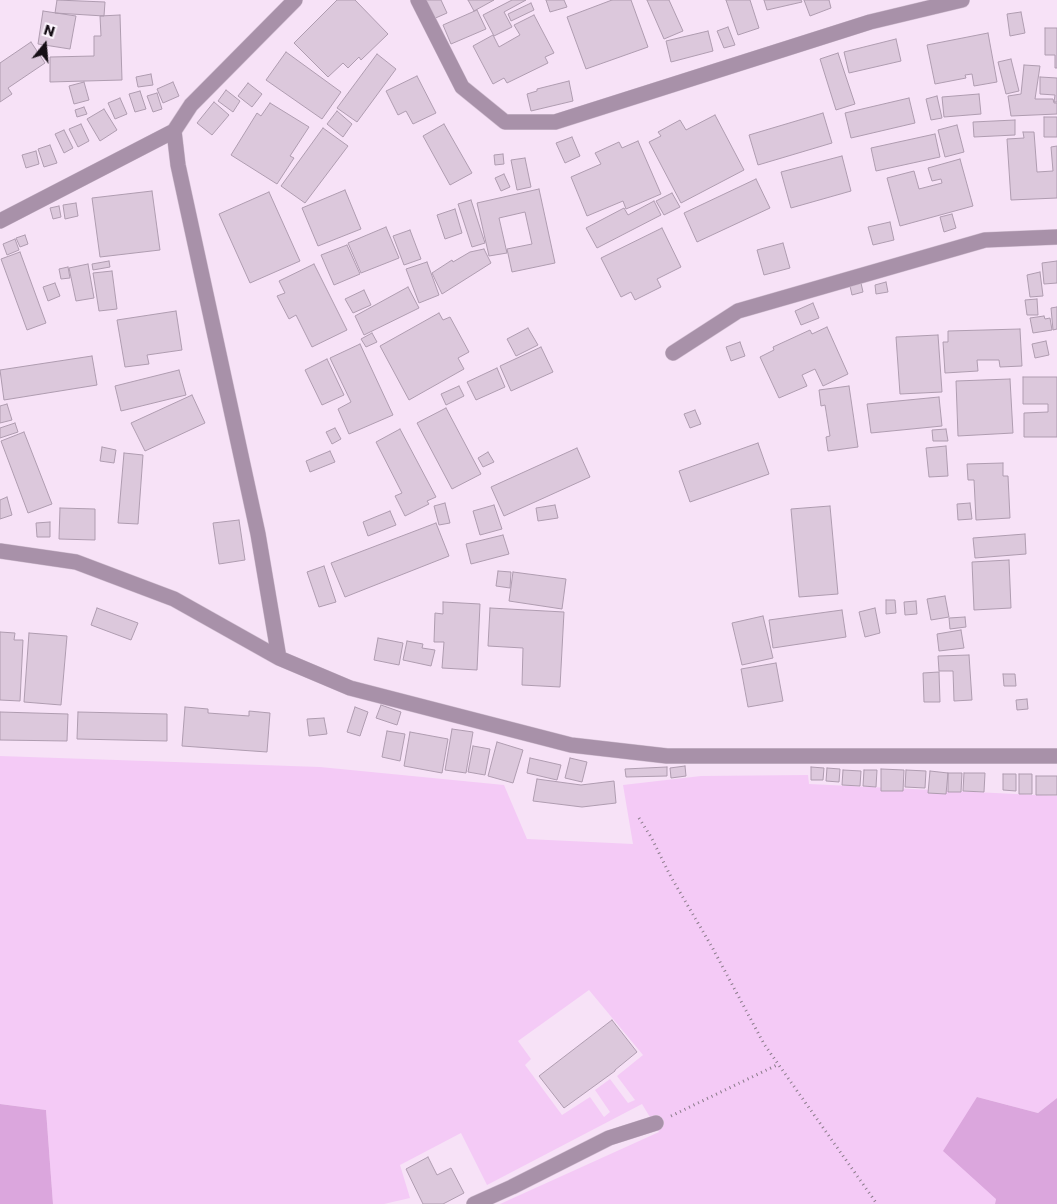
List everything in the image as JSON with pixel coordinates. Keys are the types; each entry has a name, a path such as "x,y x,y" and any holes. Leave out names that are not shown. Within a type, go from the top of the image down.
{"street":[{"path":"0,221 174,131 191,105 295,0"},
{"path":"418,0 462,88 504,122 555,122 870,22 962,0"},
{"path":"174,131 178,165 258,534 279,658"},
{"path":"674,353 738,311 985,240 1057,237"},
{"path":"0,551 76,562 174,599 279,658 350,688 571,745 667,756 1057,756"},
{"path":"474,1204 610,1138 656,1123"}],"path":[{"path":"639,818 651,836 671,877 712,947 764,1044 877,1204"},
{"path":"656,1123 779,1064"}],"shaded area":[{"path":"0,756 320,767 504,785 527,839 633,844 623,785 701,776 808,775 809,784 1057,796 1057,1098 1038,1113 977,1097 996,1199 995,1204 500,1204 659,1132 642,1104 487,1185 461,1133 400,1165 410,1198 384,1204 53,1204 46,1110 0,1104","holes":["589,990 643,1055 617,1076 635,1100 628,1103 610,1079 595,1090 610,1112 604,1117 590,1097 562,1115 525,1065 531,1059 518,1041"]},
{"path":"977,1097 1038,1113 1057,1098 1057,1204 995,1204 996,1199 943,1151"},
{"path":"0,1104 46,1110 53,1204 0,1204"}],"building":[{"path":"57,0 105,2 104,16 55,13"},
{"path":"337,0 355,0 388,34 361,60 359,57 348,68 343,63 328,77 294,43"},
{"path":"422,0 441,0 447,13 431,20"},
{"path":"468,0 494,0 474,11"},
{"path":"512,0 526,0 504,12 512,27 494,36 483,15"},
{"path":"546,0 564,0 567,7 550,12"},
{"path":"612,0 631,0 648,47 586,69 567,17"},
{"path":"647,0 669,0 683,31 664,39"},
{"path":"726,0 750,0 759,28 738,35"},
{"path":"764,0 801,0 802,2 767,10"},
{"path":"804,0 829,0 831,8 810,16"},
{"path":"531,3 534,10 511,21 508,14"},
{"path":"477,10 486,29 451,44 443,25"},
{"path":"43,11 76,16 70,49 38,44"},
{"path":"1021,12 1025,33 1010,36 1007,14"},
{"path":"120,15 122,80 50,82 50,57 94,56 94,36 101,36 100,16"},
{"path":"534,15 554,53 545,57 548,63 507,83 504,78 493,84 473,46 493,35 499,47 520,35 514,25"},
{"path":"728,27 735,45 724,48 717,31"},
{"path":"1045,28 1057,28 1057,68 1055,68 1055,55 1045,55"},
{"path":"708,31 713,51 671,62 666,41"},
{"path":"988,33 997,82 974,86 972,74 965,75 966,78 935,84 927,45"},
{"path":"896,39 901,61 849,73 844,52"},
{"path":"31,42 45,63 8,88 12,94 0,102 0,63"},
{"path":"286,52 341,92 322,119 266,80"},
{"path":"838,53 855,104 836,110 820,59"},
{"path":"377,54 396,69 357,122 337,108"},
{"path":"1011,59 1019,91 1006,94 998,62"},
{"path":"1024,65 1040,66 1035,99 1053,99 1054,103 1057,103 1057,114 1011,116 1008,96 1021,94"},
{"path":"151,74 153,85 138,87 136,77"},
{"path":"417,76 436,113 413,124 406,111 398,115 386,91"},
{"path":"1040,77 1057,78 1057,102 1054,102 1055,95 1040,94"},
{"path":"569,81 573,101 531,111 527,94 537,91 537,89"},
{"path":"84,82 89,100 74,104 69,86"},
{"path":"173,82 179,96 163,103 157,89"},
{"path":"248,83 262,94 252,107 238,96"},
{"path":"226,90 240,101 233,112 218,101"},
{"path":"140,91 146,109 135,112 129,94"},
{"path":"157,93 162,109 153,112 147,96"},
{"path":"979,94 981,114 944,117 942,97"},
{"path":"937,96 942,118 931,120 926,99"},
{"path":"120,98 127,114 115,119 108,103"},
{"path":"909,98 915,123 851,138 845,113"},
{"path":"214,102 229,115 212,135 197,123"},
{"path":"270,103 309,127 290,156 294,158 277,184 231,155 257,113 261,116"},
{"path":"84,107 87,114 77,117 75,110"},
{"path":"104,109 117,130 100,141 87,119"},
{"path":"337,111 352,124 343,137 327,124"},
{"path":"823,113 832,143 758,165 749,135"},
{"path":"715,115 744,170 681,203 649,142 661,136 658,132 680,120 686,130"},
{"path":"1044,117 1057,117 1057,137 1044,137"},
{"path":"1015,120 1015,135 974,137 973,122"},
{"path":"81,124 89,141 78,147 69,129"},
{"path":"444,124 472,173 450,185 423,136"},
{"path":"957,125 964,152 945,157 938,130"},
{"path":"323,128 348,146 305,203 281,186"},
{"path":"64,130 73,148 64,153 55,134"},
{"path":"1023,132 1034,132 1037,172 1053,171 1051,147 1057,146 1057,198 1011,200 1007,139 1024,138"},
{"path":"935,134 940,157 876,171 871,148"},
{"path":"572,137 580,156 565,163 556,143"},
{"path":"638,141 661,194 626,209 623,201 587,216 571,177 601,164 595,153 619,142 622,148"},
{"path":"50,145 57,163 44,167 38,149"},
{"path":"36,151 39,164 26,168 22,155"},
{"path":"503,154 504,164 495,165 494,155"},
{"path":"842,156 851,191 791,208 781,172"},
{"path":"525,158 531,187 517,190 511,160"},
{"path":"960,159 973,206 900,226 887,178 914,171 919,189 942,183 941,179 932,181 928,168"},
{"path":"504,174 510,187 501,191 495,178"},
{"path":"756,179 770,208 697,242 684,213"},
{"path":"539,189 555,263 512,272 507,249 532,244 525,212 499,218 507,253 489,256 477,203"},
{"path":"345,190 361,229 318,246 302,208"},
{"path":"152,191 160,250 100,257 92,198"},
{"path":"269,192 300,261 250,283 219,214"},
{"path":"672,193 680,207 664,215 656,201"},
{"path":"471,200 485,243 472,247 458,204"},
{"path":"654,201 661,215 597,248 586,228 624,208 628,215"},
{"path":"76,203 78,216 65,219 63,205"},
{"path":"59,206 61,217 53,219 50,208"},
{"path":"455,209 462,233 445,239 437,215"},
{"path":"952,214 956,228 944,232 940,217"},
{"path":"890,222 894,240 873,245 868,227"},
{"path":"386,227 399,258 361,273 348,243"},
{"path":"662,228 681,267 657,279 661,287 635,300 631,292 621,297 601,258"},
{"path":"410,230 421,259 404,265 393,236"},
{"path":"25,235 28,244 20,247 16,238"},
{"path":"15,239 19,250 7,255 3,244"},
{"path":"783,243 790,268 764,275 757,250"},
{"path":"347,245 360,274 334,285 321,255"},
{"path":"484,249 491,263 442,294 432,273 452,260 453,262 470,252"},
{"path":"20,252 46,323 27,330 1,259"},
{"path":"109,261 110,267 93,270 92,264"},
{"path":"1057,261 1057,283 1044,284 1042,263"},
{"path":"427,262 439,295 419,303 406,269"},
{"path":"88,264 94,298 76,301 69,268"},
{"path":"314,264 347,330 312,347 296,315 289,319 277,296 285,293 279,281"},
{"path":"68,267 70,278 61,279 59,269"},
{"path":"112,271 117,309 99,311 93,273"},
{"path":"1040,272 1043,296 1030,297 1027,275"},
{"path":"886,282 888,292 876,294 875,285"},
{"path":"55,283 60,296 48,301 43,287"},
{"path":"861,283 863,292 852,295 850,286"},
{"path":"408,287 419,308 364,335 355,316"},
{"path":"364,290 371,305 353,313 345,299"},
{"path":"1037,299 1038,315 1027,315 1025,300"},
{"path":"813,303 819,318 801,325 795,311"},
{"path":"1057,307 1057,329 1053,330 1051,308"},
{"path":"176,311 182,350 147,355 149,364 125,367 117,320"},
{"path":"439,313 443,320 450,317 469,352 458,358 464,369 409,400 380,346"},
{"path":"1044,316 1045,319 1050,318 1052,330 1033,333 1030,318"},
{"path":"827,327 848,374 823,386 815,369 802,375 807,386 779,398 760,357 774,350 773,347 810,330 812,334"},
{"path":"528,328 538,345 516,356 507,339"},
{"path":"1020,329 1022,366 1000,367 999,360 977,360 978,371 945,373 943,342 948,342 948,331"},
{"path":"372,333 377,342 366,347 361,339"},
{"path":"938,335 942,392 900,394 896,337"},
{"path":"1046,341 1049,355 1035,358 1032,344"},
{"path":"740,342 745,356 731,361 726,347"},
{"path":"360,344 393,415 349,434 338,409 351,402 330,358"},
{"path":"541,347 553,372 511,391 500,366"},
{"path":"92,356 97,385 4,400 0,370"},
{"path":"327,359 344,395 322,405 305,370"},
{"path":"497,368 505,387 476,400 467,382"},
{"path":"179,370 186,395 121,411 115,386"},
{"path":"1023,377 1057,377 1057,437 1024,437 1024,413 1048,412 1048,404 1023,404"},
{"path":"1010,379 1013,433 958,436 956,381"},
{"path":"459,386 464,396 446,405 441,394"},
{"path":"849,386 858,447 828,451 826,437 830,436 825,405 821,406 819,390"},
{"path":"192,395 205,423 145,451 131,423"},
{"path":"939,397 942,426 871,433 867,404"},
{"path":"7,404 12,420 0,423 0,406"},
{"path":"446,408 481,474 452,489 417,423"},
{"path":"695,410 701,424 690,428 684,414"},
{"path":"15,423 18,432 0,438 0,428"},
{"path":"335,428 341,439 332,444 326,432"},
{"path":"400,429 436,497 427,501 429,504 405,516 395,496 402,493 376,442"},
{"path":"946,429 948,441 933,441 932,430"},
{"path":"24,432 52,504 28,513 1,441"},
{"path":"758,443 769,474 690,502 679,471"},
{"path":"946,446 948,476 929,477 926,448"},
{"path":"102,447 116,450 114,463 100,461"},
{"path":"577,448 590,477 504,516 491,487"},
{"path":"330,451 335,462 310,472 306,461"},
{"path":"488,452 494,462 483,467 478,458"},
{"path":"124,453 143,455 138,524 118,523"},
{"path":"1003,463 1003,476 1008,476 1010,518 976,520 974,480 968,480 967,464"},
{"path":"7,497 12,515 0,519 0,500"},
{"path":"445,503 450,523 439,525 434,506"},
{"path":"970,503 972,519 958,520 957,504"},
{"path":"494,505 502,529 480,535 473,511"},
{"path":"555,505 558,518 538,521 536,508"},
{"path":"830,506 838,594 799,597 791,509"},
{"path":"60,508 95,509 95,540 59,539"},
{"path":"390,511 396,525 368,536 363,522"},
{"path":"239,520 245,560 219,564 213,523"},
{"path":"50,522 50,537 37,537 36,523"},
{"path":"436,523 449,556 345,597 331,563"},
{"path":"1025,534 1026,554 975,558 973,538"},
{"path":"503,535 509,554 471,564 466,544"},
{"path":"1009,560 1011,608 974,610 972,562"},
{"path":"324,566 336,602 319,607 307,572"},
{"path":"498,571 511,572 510,588 496,586"},
{"path":"513,572 566,579 562,609 509,601"},
{"path":"945,596 949,617 931,620 927,599"},
{"path":"886,600 895,600 896,613 886,614"},
{"path":"916,601 917,614 905,615 904,602"},
{"path":"443,602 480,604 477,670 442,668 444,642 434,642 435,613 443,614"},
{"path":"97,608 138,623 131,640 91,625"},
{"path":"490,608 564,612 560,687 522,685 523,648 488,646"},
{"path":"875,608 880,633 865,637 859,612"},
{"path":"842,610 846,637 773,648 769,620"},
{"path":"763,616 773,658 742,665 732,623"},
{"path":"965,617 966,627 950,629 949,618"},
{"path":"961,630 964,648 939,651 937,634"},
{"path":"0,632 15,633 14,640 23,640 20,701 0,700"},
{"path":"29,633 67,636 61,705 24,702"},
{"path":"378,638 403,643 399,665 374,660"},
{"path":"407,641 423,644 422,648 435,650 431,666 403,660"},
{"path":"969,655 972,700 954,701 953,671 939,671 938,656"},
{"path":"776,663 783,701 748,707 741,669"},
{"path":"939,672 940,702 924,702 923,673"},
{"path":"1003,674 1015,674 1016,686 1004,686"},
{"path":"1027,699 1028,709 1017,710 1016,700"},
{"path":"381,705 401,712 397,725 376,718"},
{"path":"185,707 208,709 208,713 249,716 249,711 270,713 267,752 182,746"},
{"path":"355,707 368,712 360,736 347,732"},
{"path":"0,712 68,714 67,741 0,740"},
{"path":"78,712 167,714 167,741 77,739"},
{"path":"324,718 327,734 309,736 307,719"},
{"path":"452,729 473,732 466,773 445,770"},
{"path":"387,731 405,734 400,761 382,757"},
{"path":"410,732 448,739 442,773 404,766"},
{"path":"497,742 523,750 513,783 488,776"},
{"path":"473,746 490,749 485,775 468,772"},
{"path":"530,758 561,765 557,780 527,773"},
{"path":"570,758 587,762 582,782 565,778"},
{"path":"685,766 686,776 671,778 670,768"},
{"path":"667,767 667,776 626,777 625,769"},
{"path":"811,767 824,768 823,780 811,780"},
{"path":"827,768 840,769 839,782 826,781"},
{"path":"881,769 904,770 903,791 881,791"},
{"path":"843,770 861,771 860,786 842,785"},
{"path":"864,770 877,770 876,787 863,786"},
{"path":"906,770 926,771 925,788 905,787"},
{"path":"930,771 948,773 946,794 928,793"},
{"path":"948,773 962,773 961,792 948,792"},
{"path":"964,773 985,773 984,792 963,791"},
{"path":"1003,774 1016,774 1016,791 1003,790"},
{"path":"1019,774 1032,774 1032,794 1019,794"},
{"path":"1036,776 1057,776 1057,795 1036,795"},
{"path":"537,779 581,785 614,781 616,803 582,807 533,801"},
{"path":"612,1020 637,1052 615,1071 564,1108 539,1076"},
{"path":"428,1157 437,1175 451,1168 464,1193 443,1204 423,1204 406,1169"}]}
